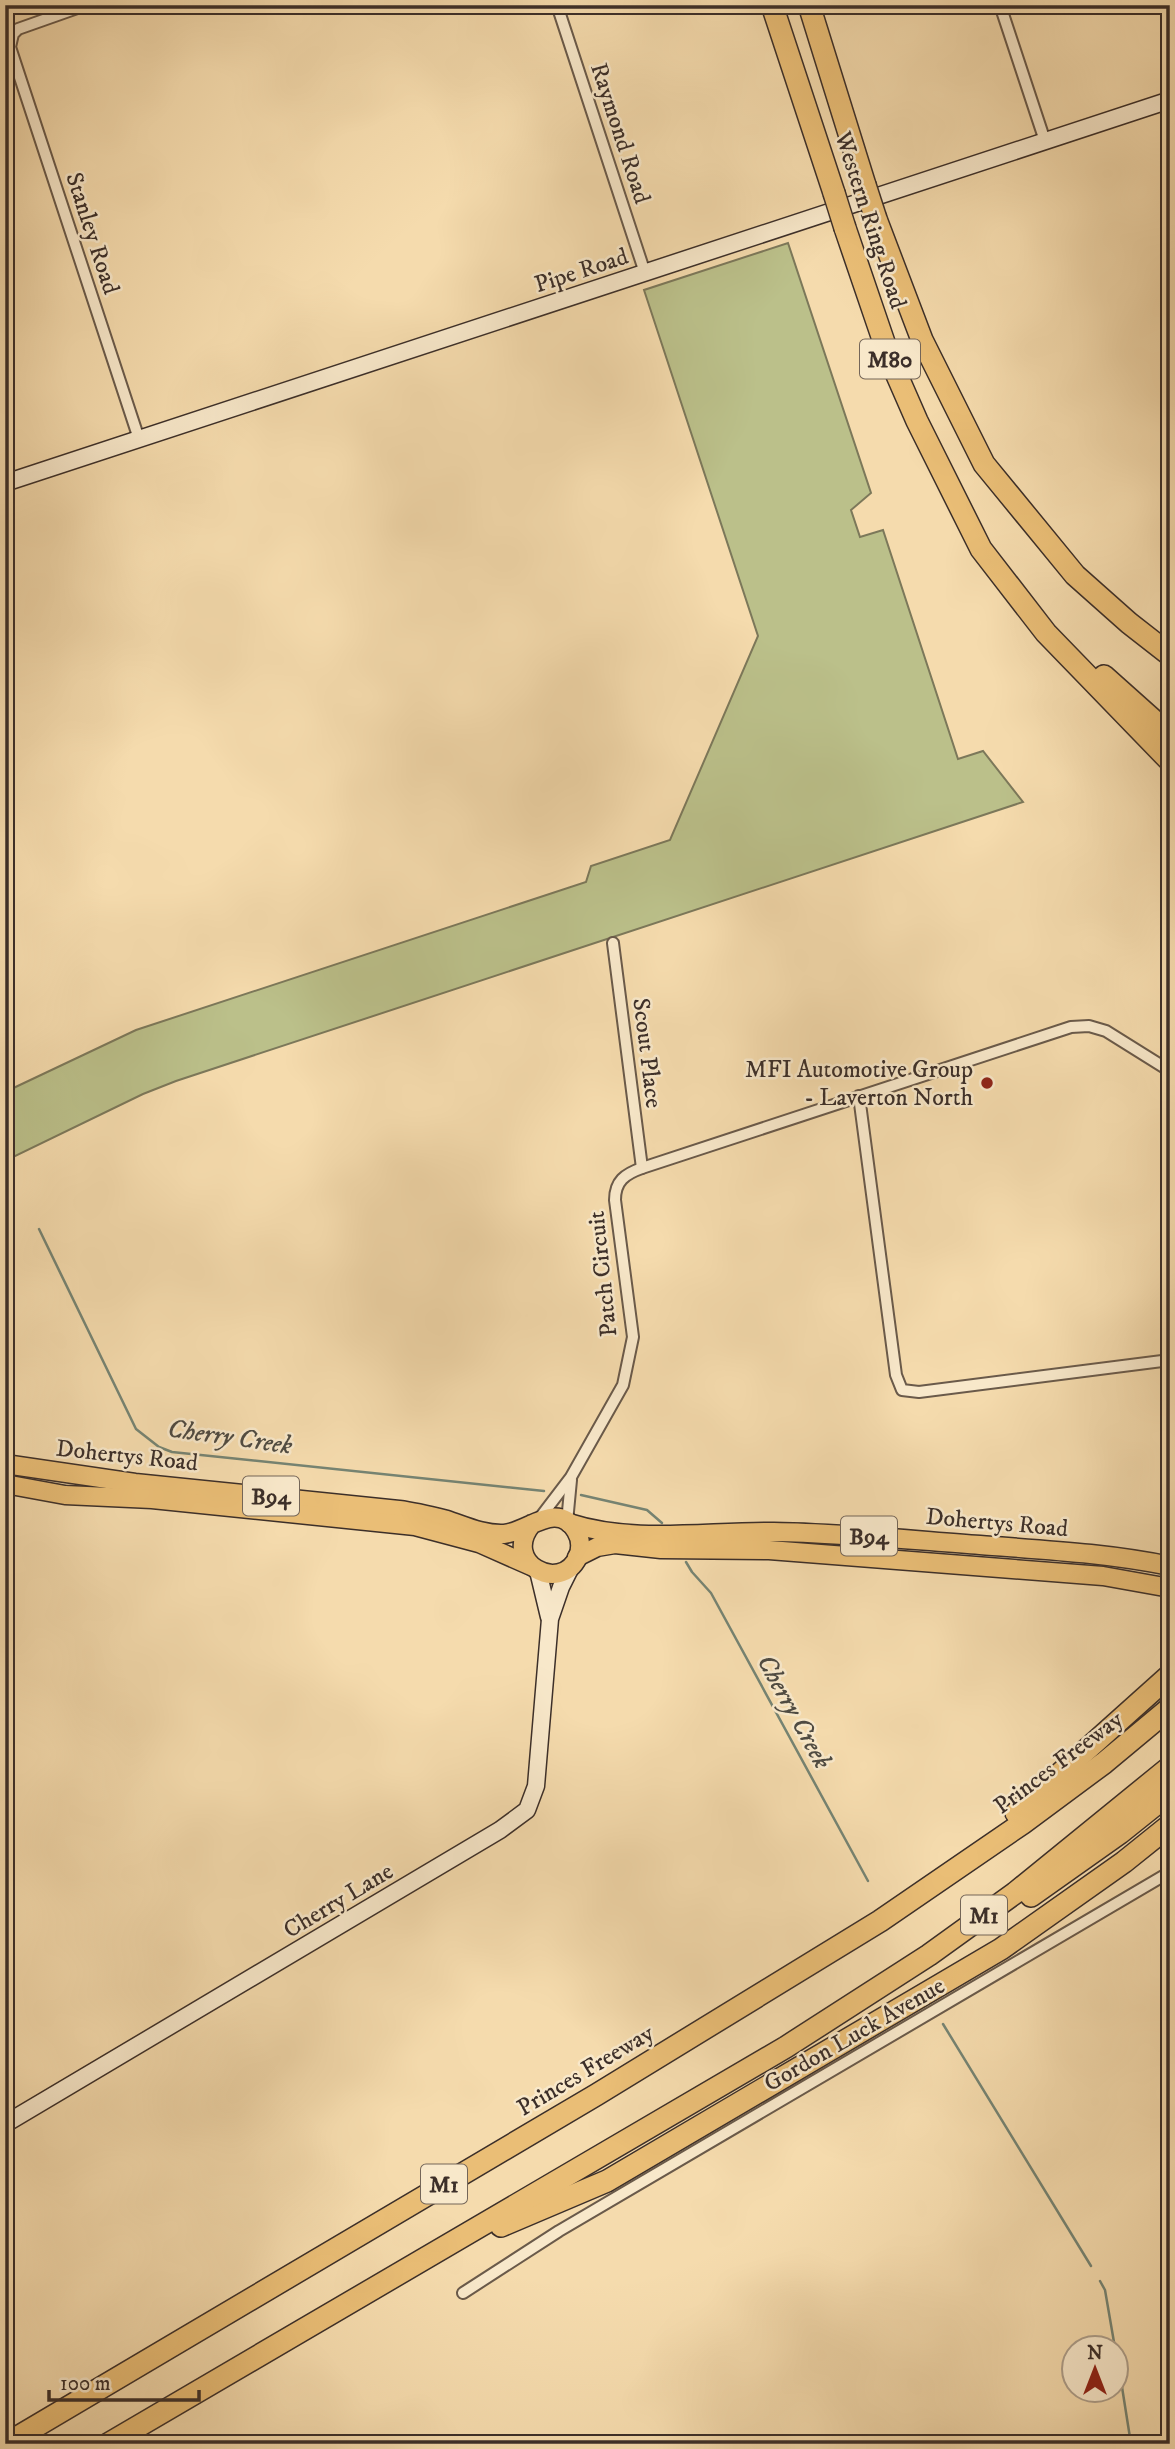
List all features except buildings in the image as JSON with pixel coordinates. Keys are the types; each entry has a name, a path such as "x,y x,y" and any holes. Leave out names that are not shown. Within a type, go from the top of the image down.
{"highway":[{"name":"Western Ring Road","path":"772,5 889,357 949,485"},
{"name":"Western Ring Road","path":"809,5 876,219 922,340 984,464"},
{"path":"984,464 1085,568 1170,637"},
{"path":"984,464 1075,575 1170,655"},
{"path":"949,485 988,546 1054,627 1170,735"},
{"path":"949,485 981,549 1045,633 1170,761"},
{"path":"880,1921 967,1855 1170,1675"},
{"name":"Princes Freeway","path":"6,2444 596,2095 880,1921 1023,1823 1104,1763 1170,1708"},
{"name":"M1","path":"108,2444 786,2047 929,1955 1015,1893 1170,1767"},
{"path":"786,2047 968,1939 1120,1833 1170,1793"},
{"name":"M1","path":"414,2264 607,2181 1002,1949 1114,1869 1170,1825"}],"main road":[{"name":"Dohertys Road","path":"5,1464 135,1483 399,1510 487,1533 516,1532 536,1522"},
{"name":"Dohertys Road","path":"5,1484 75,1496 152,1499 415,1527 479,1543 535,1568"},
{"name":"B94","path":"536,1522 556,1517 568,1522"},
{"path":"535,1568 523,1549 527,1531 536,1522"},
{"name":"Dohertys Road","path":"568,1522 597,1530 634,1534 743,1531 900,1538 1111,1555 1170,1566"},
{"path":"568,1522 578,1535 580,1550 575,1561"},
{"name":"Dohertys Road","path":"575,1561 597,1547 615,1544 661,1549 810,1552 1103,1576 1170,1588"},
{"name":"B94","path":"535,1568 556,1574 575,1561"}],"street":[{"name":"Stanley Road","path":"86,5 23,26 10,40 14,60 139,439"},
{"name":"Raymond Road","path":"557,5 645,273"},
{"path":"1000,5 1045,141"},
{"name":"Pipe Road","path":"5,483 1170,100"},
{"name":"Scout Place","path":"613,943 642,1168"},
{"name":"Patch Circuit","path":"536,1522 571,1477 623,1385 633,1337 615,1191 623,1176 1071,1027 1089,1026 1106,1031 1170,1071"},
{"path":"859,1096 895,1375 902,1390 919,1392 1170,1360"},
{"name":"Patch Circuit","path":"568,1522 571,1477"},
{"name":"Cherry Lane","path":"5,2124 519,1818 527,1810 536,1786 550,1619 561,1587 575,1561"},
{"name":"Cherry Lane","path":"535,1568 550,1619"},
{"name":"Gordon Luck Avenue","path":"463,2293 559,2231 1170,1872"}],"green space":[{"path":"788,243 871,493 851,510 860,537 883,530 958,759 983,751 1023,802 176,1081 143,1094 5,1161 5,1092 136,1030 586,882 591,866 670,840 758,636 644,290"}],"waterway":[{"name":"Cherry Creek","path":"39,1229 136,1429 159,1447 172,1452 544,1491"},
{"name":"Cherry Creek","path":"581,1495 647,1510 662,1523"},
{"name":"Cherry Creek","path":"686,1562 711,1593 868,1881"},
{"name":"Cherry Creek","path":"943,2024 1091,2266"},
{"name":"Cherry Creek","path":"1100,2281 1105,2290 1113,2334"},
{"name":"Cherry Creek","path":"1125,2404 1131,2444"}],"place":[{"name":"MFI Automotive Group - Laverton North","path":"987,1083"}]}
